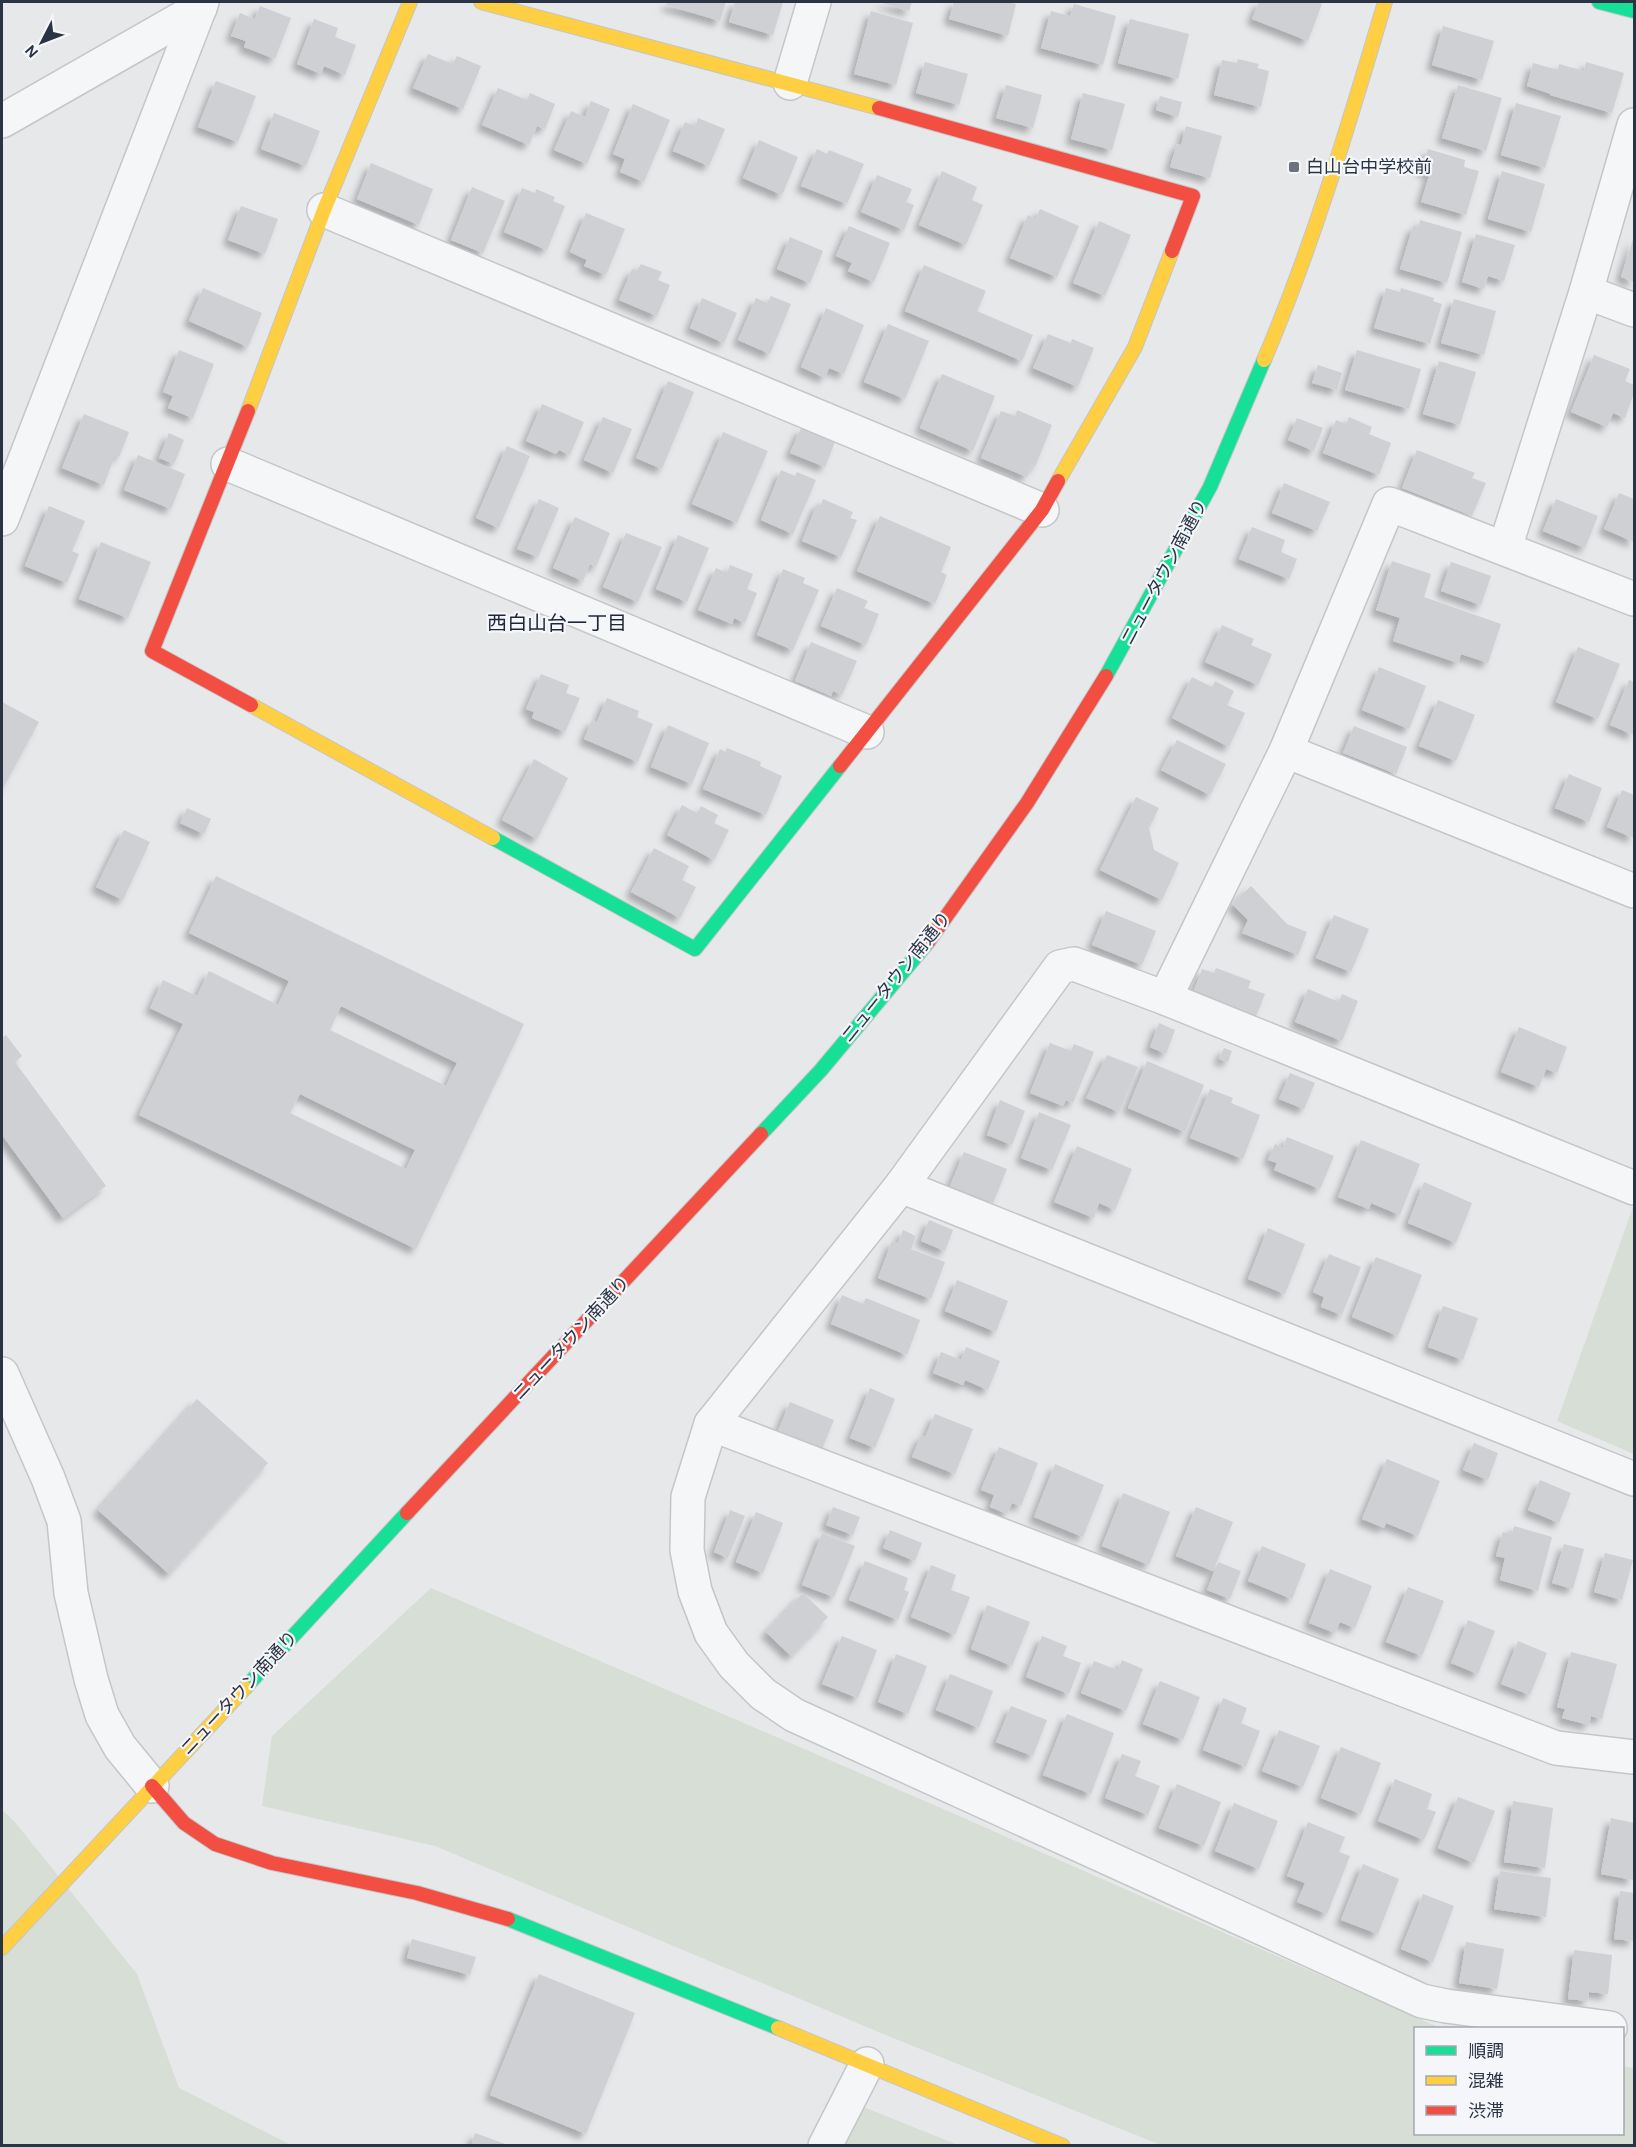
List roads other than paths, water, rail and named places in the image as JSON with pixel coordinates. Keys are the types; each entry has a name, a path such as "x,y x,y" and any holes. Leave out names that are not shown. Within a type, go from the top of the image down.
{"street":[{"path":"410,2 324,210 228,464 152,651 695,948 1042,510 1135,347 1193,196 790,83 481,2"},
{"path":"790,83 814,2"},
{"name":"ニュータウン南通り","path":"2,1948 821,1070 930,940 1027,803 1115,662 1210,487 1280,323 1330,187 1385,2"},
{"path":"1599,2 1635,11"},
{"path":"2,121 201,5"},
{"path":"2,519 201,5"},
{"path":"1506,548 1586,292 1635,125"},
{"path":"324,210 1042,510"},
{"path":"1586,292 1635,310"},
{"path":"228,464 867,732"},
{"path":"1165,998 1286,751 1389,504 1635,599"},
{"path":"1286,751 1635,891"},
{"path":"1603,2027 1422,2001 794,1715 763,1694 734,1665 711,1633 695,1591 687,1550 688,1497 711,1425 901,1186 1060,967 1074,964 1165,998 1635,1188"},
{"path":"901,1186 1635,1479"},
{"path":"2,1374 48,1478 64,1521 71,1593 102,1715 120,1747 184,1823 215,1844 272,1863 417,1893 506,1918 1063,2145"},
{"path":"711,1425 1556,1748 1635,1757"},
{"path":"825,2145 867,2064"}],"place":[{"name":"白山台中学校前","path":"1294,167"}],"district":[{"name":"西白山台一丁目","path":"557,623"}]}
